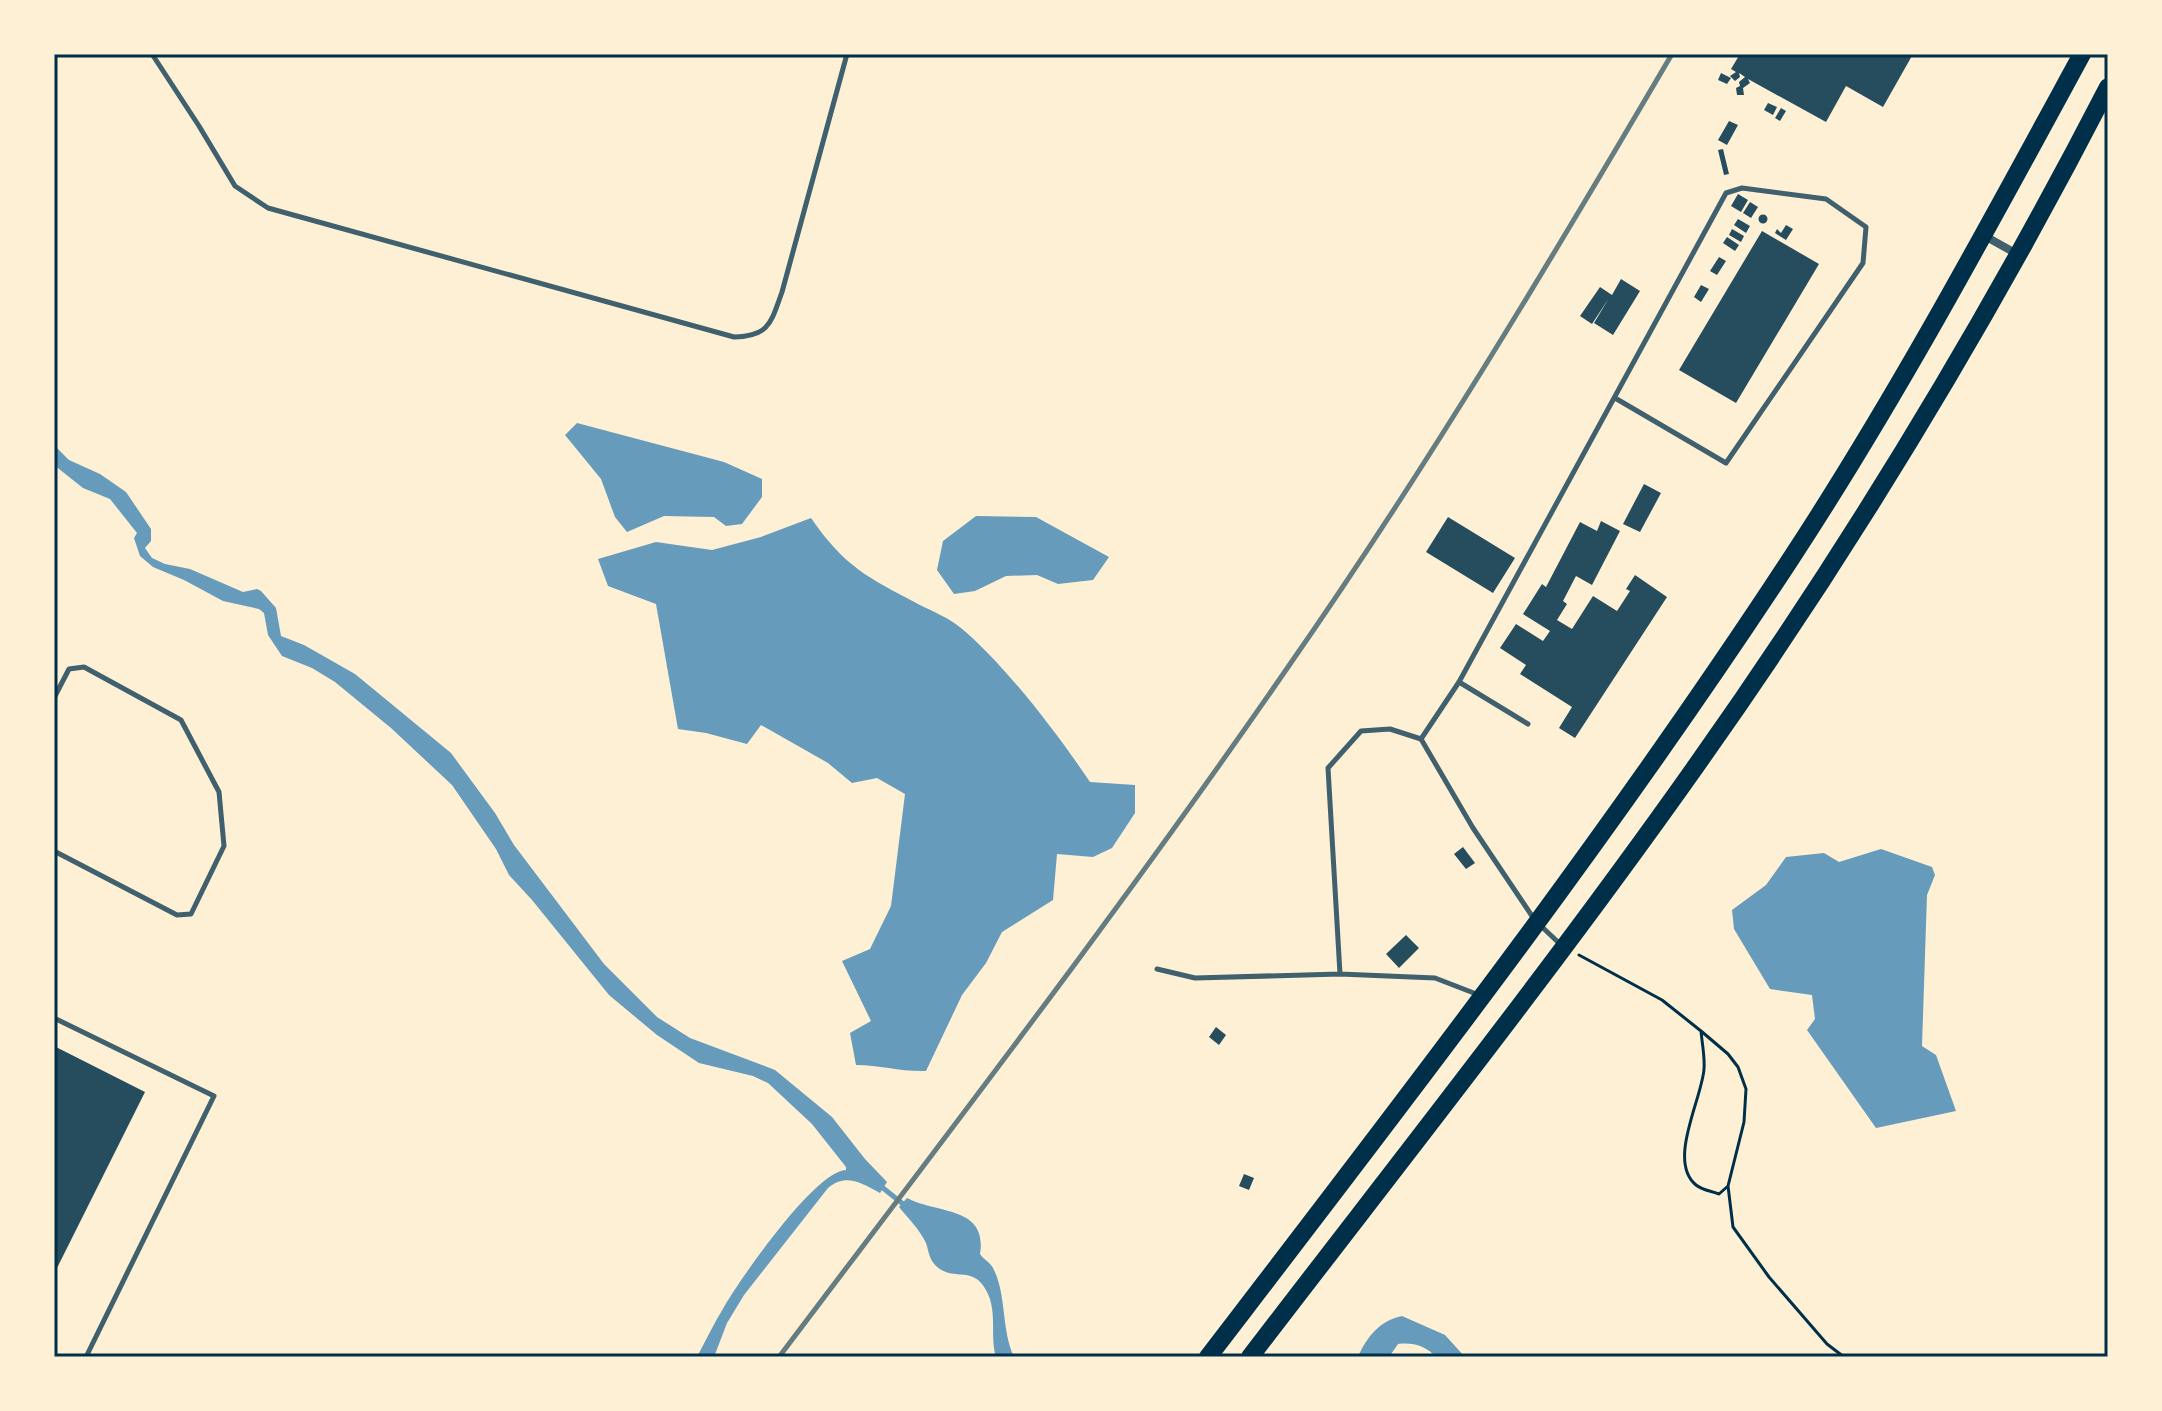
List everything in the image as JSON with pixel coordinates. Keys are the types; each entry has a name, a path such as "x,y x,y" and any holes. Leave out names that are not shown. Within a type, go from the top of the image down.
{"highway":[{"path":"1208,1357 1536,921 1793,556 1983,235 2082,54"},
{"path":"1250,1357 1564,947 1697,765 1766,664 1892,469 2019,255 2108,87"}],"street":[{"path":"1983,235 2019,255"}],"lane":[{"path":"152,54 235,186 268,208 734,337 750,337 761,333 770,324 782,292 847,54"},
{"path":"158,60 164,54"},
{"path":"1421,739 1459,682 1726,193 1742,188 1826,199 1866,227 1863,263 1726,463 1615,398"},
{"path":"54,698 69,669 84,667 181,720 219,792 224,846 191,914 177,915 54,851"},
{"path":"1459,682 1528,724"},
{"path":"1340,974 1328,768 1361,731 1390,729 1421,739 1473,828 1536,921 1564,947"},
{"path":"1157,969 1195,978 1340,974 1435,978 1481,996"},
{"path":"54,1018 214,1096 86,1357"}],"path":[{"path":"1564,947 1662,1000 1733,1061 1746,1089 1744,1122 1728,1186 1733,1227 1807,1322 1844,1357"},
{"path":"1701,1031 1704,1068 1684,1147 1686,1167 1691,1180 1699,1188 1719,1194 1728,1186"}],"water":[{"path":"577,423 724,462 762,479 762,497 742,524 726,526 714,517 664,516 627,532 615,517 601,479 565,435"},
{"path":"54,445 69,460 100,474 126,492 151,529 151,541 145,548 152,558 190,569 243,592 261,591 276,608 281,636 304,645 355,674 451,753 495,813 514,845 604,964 657,1017 690,1038 775,1070 832,1117 887,1182 880,1193 847,1180 828,1188 744,1295 727,1323 714,1357 697,1357 720,1313 746,1274 798,1206 817,1187 846,1170 846,1167 812,1124 768,1083 753,1076 699,1063 657,1035 609,995 509,875 496,849 452,785 391,728 335,682 312,668 282,656 268,635 264,613 259,609 223,601 153,567 140,556 134,538 137,533 110,499 83,488 54,465"},
{"path":"976,516 1036,517 1109,557 1093,580 1058,584 1037,575 1006,576 975,591 954,594 937,570 943,541"},
{"path":"811,518 846,560 885,586 951,621 996,661 1090,782 1135,785 1135,813 1112,848 1093,857 1057,854 1053,900 1002,932 986,963 962,995 926,1071 856,1065 850,1033 871,1021 842,961 870,949 891,906 905,794 877,778 852,783 828,763 761,725 747,744 678,729 656,604 608,586 598,559 656,542 712,550 761,537"},
{"path":"1881,849 1932,867 1935,875 1927,895 1922,1046 1936,1055 1956,1111 1876,1128 1807,1030 1815,1019 1812,995 1770,989 1734,929 1732,910 1766,885 1786,857 1824,853 1839,862"},
{"path":"907,1198 958,1214 976,1227 980,1254 992,1266 997,1278 1014,1357 996,1357 992,1309 983,1285 970,1276 943,1271 936,1266 923,1238 899,1207"},
{"path":"1402,1316 1445,1335 1465,1357 1436,1357 1414,1344 1398,1344 1389,1357 1358,1357 1375,1331 1387,1321"}],"building":[{"path":"1740,54 1913,54 1883,107 1846,86 1826,122 1748,79 1750,83 1743,88 1744,95 1737,95 1736,88 1745,77 1739,73 1740,77 1735,81 1730,76 1736,72 1731,69"},
{"path":"1721,73 1731,78 1727,84 1718,80"},
{"path":"1768,103 1777,107 1773,115 1764,110"},
{"path":"1781,108 1786,111 1780,121 1775,118"},
{"path":"1729,121 1738,125 1727,145 1718,140"},
{"path":"1723,149 1729,174 1724,175 1718,150"},
{"path":"1738,194 1748,200 1741,212 1731,206"},
{"path":"1750,202 1758,207 1751,218 1743,213"},
{"path":"1763,215 1767,219 1763,223 1759,219"},
{"path":"1738,219 1750,226 1746,233 1734,225"},
{"path":"1786,225 1793,229 1786,240 1775,233 1777,229 1781,233"},
{"path":"1732,229 1744,236 1741,242 1729,235"},
{"path":"1762,231 1819,264 1736,403 1679,370"},
{"path":"1727,237 1739,245 1735,251 1723,243"},
{"path":"1719,257 1726,261 1717,275 1710,271"},
{"path":"1621,279 1640,291 1613,335 1594,323 1609,298 1592,324 1580,316 1600,287 1612,295"},
{"path":"1701,285 1709,289 1701,302 1694,297"},
{"path":"1644,484 1661,493 1640,532 1623,524"},
{"path":"1448,517 1515,558 1493,593 1426,552"},
{"path":"1601,521 1620,531 1592,585 1576,576 1563,601 1567,604 1557,620 1572,629 1593,596 1617,611 1630,591 1626,589 1635,575 1667,597 1575,738 1559,728 1572,707 1520,674 1526,665 1500,648 1516,624 1543,641 1550,631 1523,614 1542,584 1546,587 1580,522 1597,531"},
{"path":"1463,847 1475,863 1466,869 1454,854"},
{"path":"1406,935 1419,948 1399,968 1386,954"},
{"path":"1216,1027 1226,1035 1219,1045 1209,1037"},
{"path":"54,1046 145,1092 54,1274"},
{"path":"1244,1174 1254,1178 1249,1190 1239,1186"}],"waterway":[{"path":"878,1184 908,1208"}],"railway":[{"path":"779,1357 1101,928 1288,667 1389,517 1486,364 1672,54"}]}
